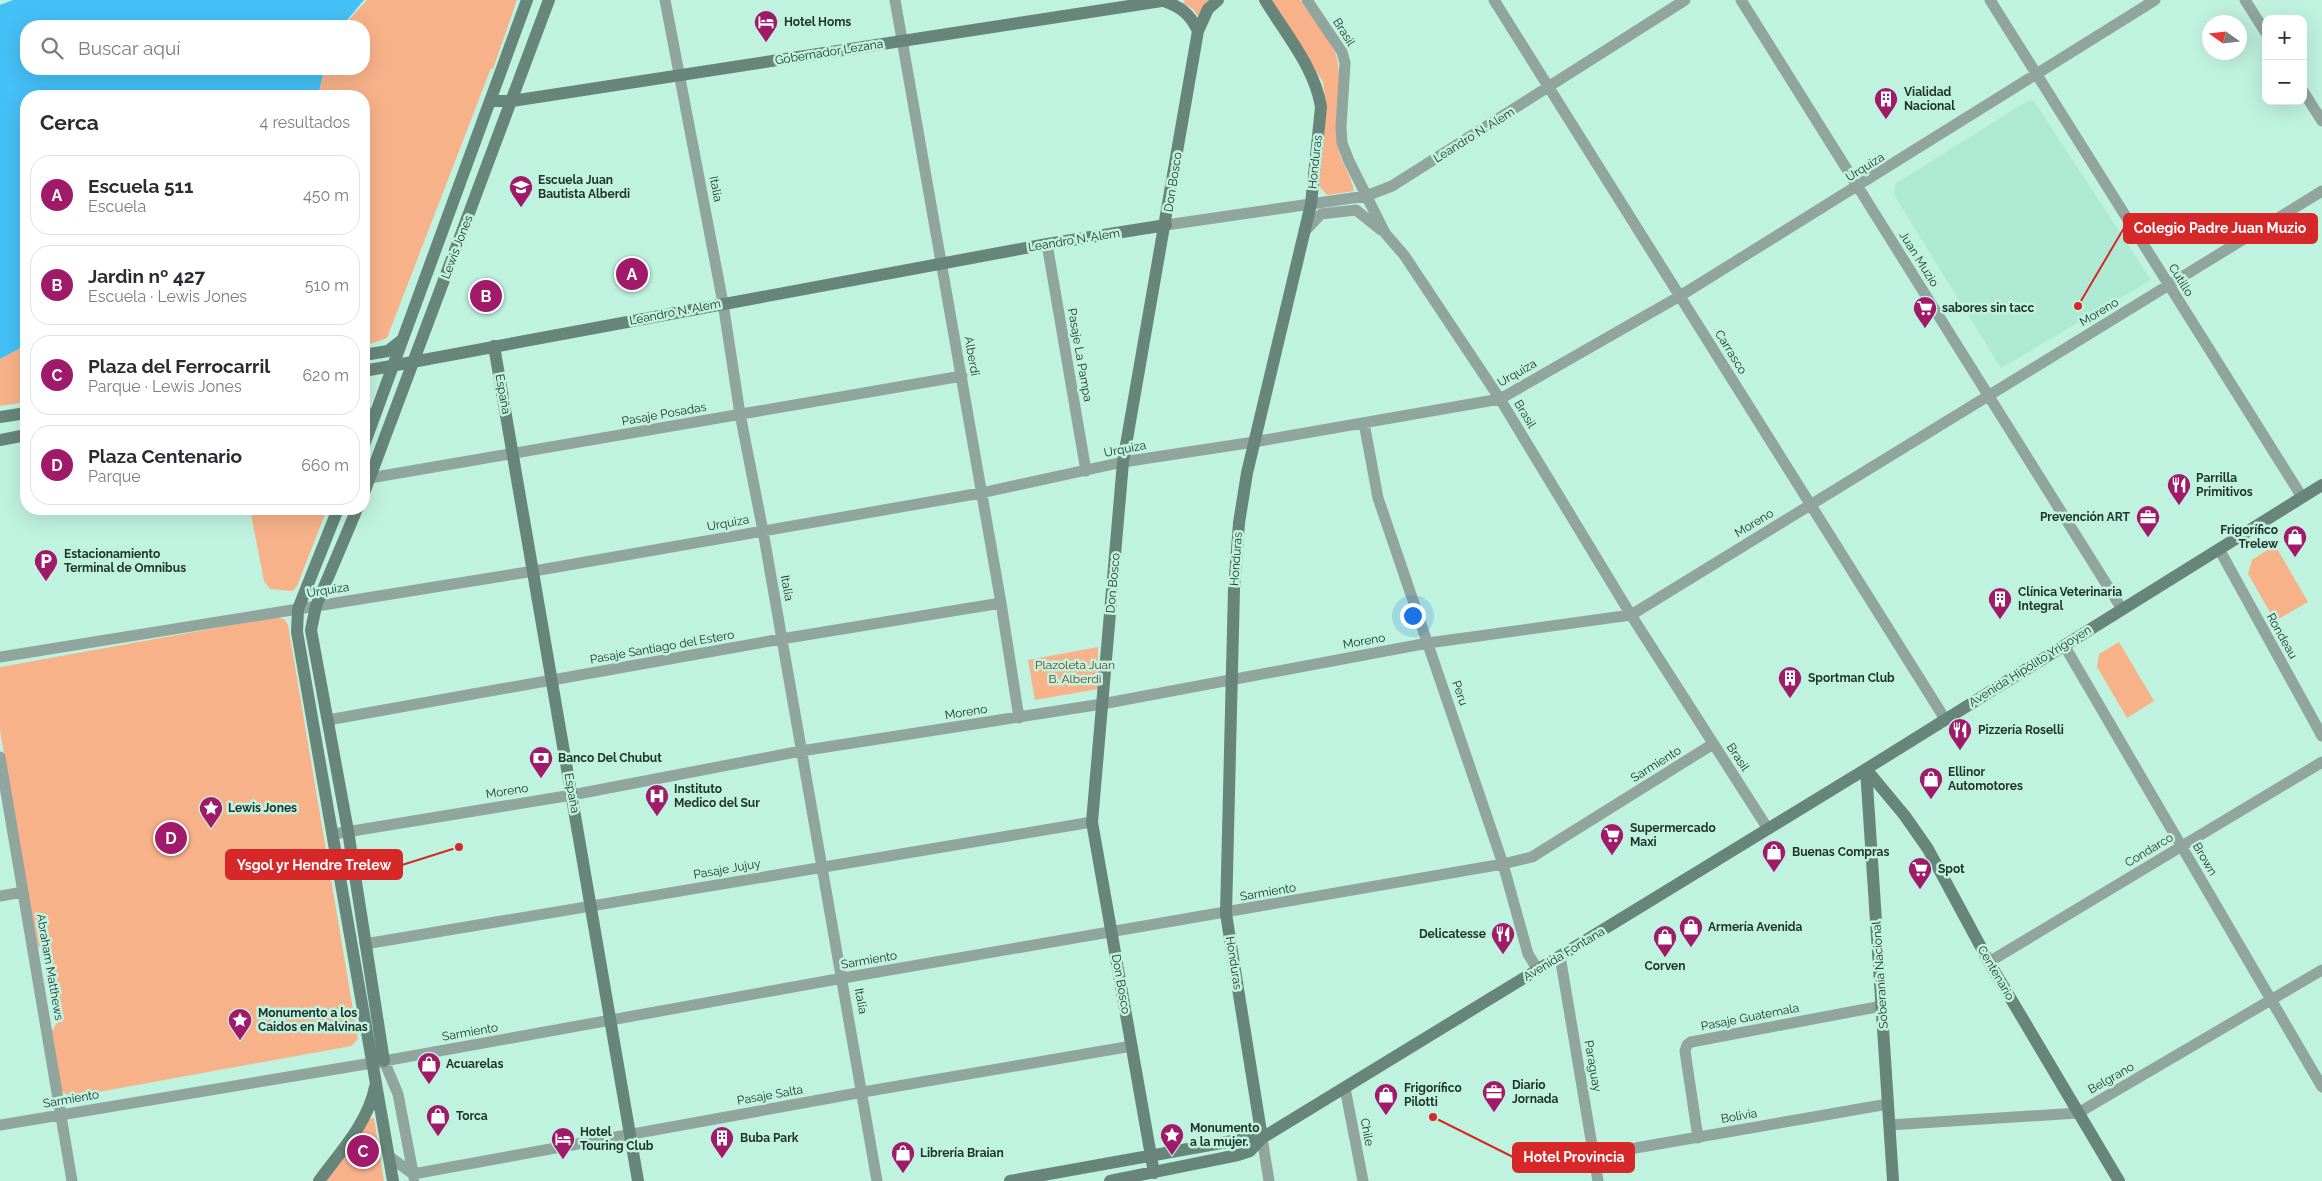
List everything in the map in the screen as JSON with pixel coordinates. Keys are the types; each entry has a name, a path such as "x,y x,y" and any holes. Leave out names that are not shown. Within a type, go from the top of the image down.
{"street":[{"name":"Lewis Jones","path":"370,428 527,0"},
{"name":"Lewis Jones","path":"370,478 549,0"},
{"name":"Italia","path":"665,0 723,303 740,414 763,531 863,1092 877,1181"},
{"name":"Alberdi","path":"895,0 962,376 1019,718"},
{"name":"Gobernador Lezana","path":"491,101 512,101 679,76 1165,0"},
{"path":"1165,0 1177,5 1191,16 1198,31"},
{"name":"Don Bosco","path":"1155,1177 1092,822 1123,462 1166,225 1198,31 1208,9 1218,0"},
{"name":"Honduras","path":"1262,1138 1226,914 1234,589 1239,523 1254,442 1311,204 1321,107 1312,77 1265,0"},
{"name":"Brasil","path":"1307,0 1342,52 1345,63 1341,127 1342,143 1349,161 1385,232 1404,255 1500,399 1631,615 1768,829"},
{"name":"Carrasco","path":"1494,0 1945,719"},
{"name":"Leandro N. Alem","path":"370,370 1047,244 1366,196 1392,186 1685,0"},
{"name":"Juan Muzio","path":"1741,0 2122,609"},
{"name":"Cutillo","path":"1990,0 2302,497"},
{"name":"Urquiza","path":"0,657 534,571 981,493 1123,462 1254,442 1500,399 1680,296 1858,187 2155,0"},
{"path":"2245,0 2262,26"},
{"path":"2307,98 2322,121"},
{"name":"Moreno","path":"334,834 572,795 801,751 1102,704 1428,643 1631,615 2322,191"},
{"path":"1305,230 1321,214 1356,210 1385,232"},
{"name":"Pasaje La Pampa","path":"1047,244 1086,471"},
{"path":"370,354 388,351 402,340"},
{"name":"España","path":"494,346 514,453 638,1181"},
{"name":"Pasaje Posadas","path":"370,478 962,376"},
{"path":"0,417 20,414"},
{"name":"Peru","path":"1364,423 1378,498 1503,864 1528,954 1538,970"},
{"path":"0,440 20,436"},
{"name":"Avenida Hipólito Yrigoyen","path":"1866,769 2322,485"},
{"path":"336,515 298,608 297,632 378,1062 398,1094 414,1177"},
{"path":"319,1181 362,1121 373,1099 378,1062 365,944 348,831 311,630 316,606 354,515"},
{"name":"Rondeau","path":"2219,549 2322,736"},
{"name":"Pasaje Santiago del Estero","path":"328,720 781,639 1001,603"},
{"name":"Brown","path":"2064,645 2322,1087"},
{"name":"Sarmiento","path":"0,1125 378,1062 842,978 1226,914 1503,864 1532,857 1713,744"},
{"name":"Abraham Matthews","path":"0,757 72,1181"},
{"name":"Condarco","path":"1990,962 2322,762"},
{"name":"Avenida Fontana","path":"1110,1181 1155,1177 1250,1151 1262,1138 1866,769"},
{"name":"Centenario","path":"1866,769 1918,833 1990,962 2119,1181"},
{"name":"Soberanía Nacional","path":"1866,769 1893,1181"},
{"name":"Pasaje Jujuy","path":"365,944 1092,822"},
{"path":"0,896 23,892"},
{"name":"Paraguay","path":"1560,956 1598,1181"},
{"name":"Belgrano","path":"1889,1126 2078,1113 2322,970"},
{"name":"Pasaje Guatemala","path":"1698,1138 1685,1051 1687,1045 1691,1042 1882,1006"},
{"name":"Pasaje Salta","path":"414,1177 630,1134 1132,1046"},
{"path":"376,1082 393,1181"},
{"name":"Chile","path":"1345,1088 1363,1181"},
{"name":"Bolivia","path":"1595,1155 1888,1104"},
{"path":"1262,1138 1269,1181"},
{"name":"Avenida Fontana","path":"1010,1181 1238,1140 1262,1138"},
{"path":"390,1157 414,1177"}],"shaded area":[{"path":"2029,100 2034,101 2151,280 2001,368 1894,195 1895,184"}],"green space":[{"path":"367,0 517,0 493,69 491,68 387,338 370,344 370,90 319,90 323,75 370,75 370,20 349,20"},
{"path":"1185,0 1208,0 1198,16 1193,9 1183,3"},
{"path":"1271,0 1300,0 1334,50 1339,76 1336,122 1337,144 1354,191 1327,195 1319,186 1326,104 1323,82"},
{"path":"20,348 20,403 0,406 0,359"},
{"path":"251,515 325,515 297,586 292,591 270,589 264,581"},
{"path":"2275,545 2308,602 2275,621 2248,574 2252,560"},
{"path":"277,617 284,619 288,625 358,1039 351,1046 71,1097 61,1091 50,1034 58,1021 46,952 36,945 0,730 0,667"},
{"path":"2119,642 2154,701 2127,718 2097,667 2099,654"},
{"name":"Plazoleta Juan B. Alberdi","path":"1098,647 1098,689 1035,700 1028,660"},
{"path":"374,1118 384,1181 324,1181 370,1119"}],"water":[{"path":"13,0 364,0 347,20 20,20 20,75 323,75 319,90 20,90 20,348 0,359 0,5"}],"place":[{"name":"Hotel Homs","path":"766,43"},
{"name":"Vialidad Nacional","path":"1886,120"},
{"name":"Escuela Juan Bautista Alberdi","path":"521,208"},
{"name":"Escuela 511","path":"632,274"},
{"name":"Jardìn nº 427","path":"486,296"},
{"name":"Colegio Padre Juan Muzio","path":"2078,306"},
{"name":"sabores sin tacc","path":"1925,329"},
{"name":"Parrilla Primitivos","path":"2179,506"},
{"name":"Prevención ART","path":"2148,538"},
{"name":"Frigorífico Trelew","path":"2295,558"},
{"name":"Estacionamiento Terminal de Omnibus","path":"46,582"},
{"name":"Clínica Veterinaria Integral","path":"2000,620"},
{"name":"Sportman Club","path":"1790,699"},
{"name":"Pizzería Roselli","path":"1960,751"},
{"name":"Banco Del Chubut","path":"541,779"},
{"name":"Ellinor Automotores","path":"1931,800"},
{"name":"Instituto Medico del Sur","path":"657,817"},
{"name":"Lewis Jones","path":"211,829"},
{"name":"Plaza Centenario","path":"171,838"},
{"name":"Ysgol yr Hendre Trelew","path":"459,847"},
{"name":"Supermercado Maxi","path":"1612,856"},
{"name":"Buenas Compras","path":"1774,873"},
{"name":"Spot","path":"1920,890"},
{"name":"Armería Avenida","path":"1691,948"},
{"name":"Delicatesse","path":"1503,955"},
{"name":"Corven","path":"1665,958"},
{"name":"Monumento a los Caidos en Malvinas","path":"240,1041"},
{"name":"Acuarelas","path":"429,1085"},
{"name":"Diario Jornada","path":"1494,1113"},
{"name":"Frigorífico Pilotti","path":"1386,1116"},
{"name":"Hotel Provincia","path":"1433,1117"},
{"name":"Torca","path":"438,1137"},
{"name":"Plaza del Ferrocarril","path":"363,1151"},
{"name":"Monumento a la mujer.","path":"1172,1156"},
{"name":"Buba Park","path":"722,1159"},
{"name":"Hotel Touring Club","path":"563,1160"},
{"name":"Librería Braian","path":"903,1174"}]}
